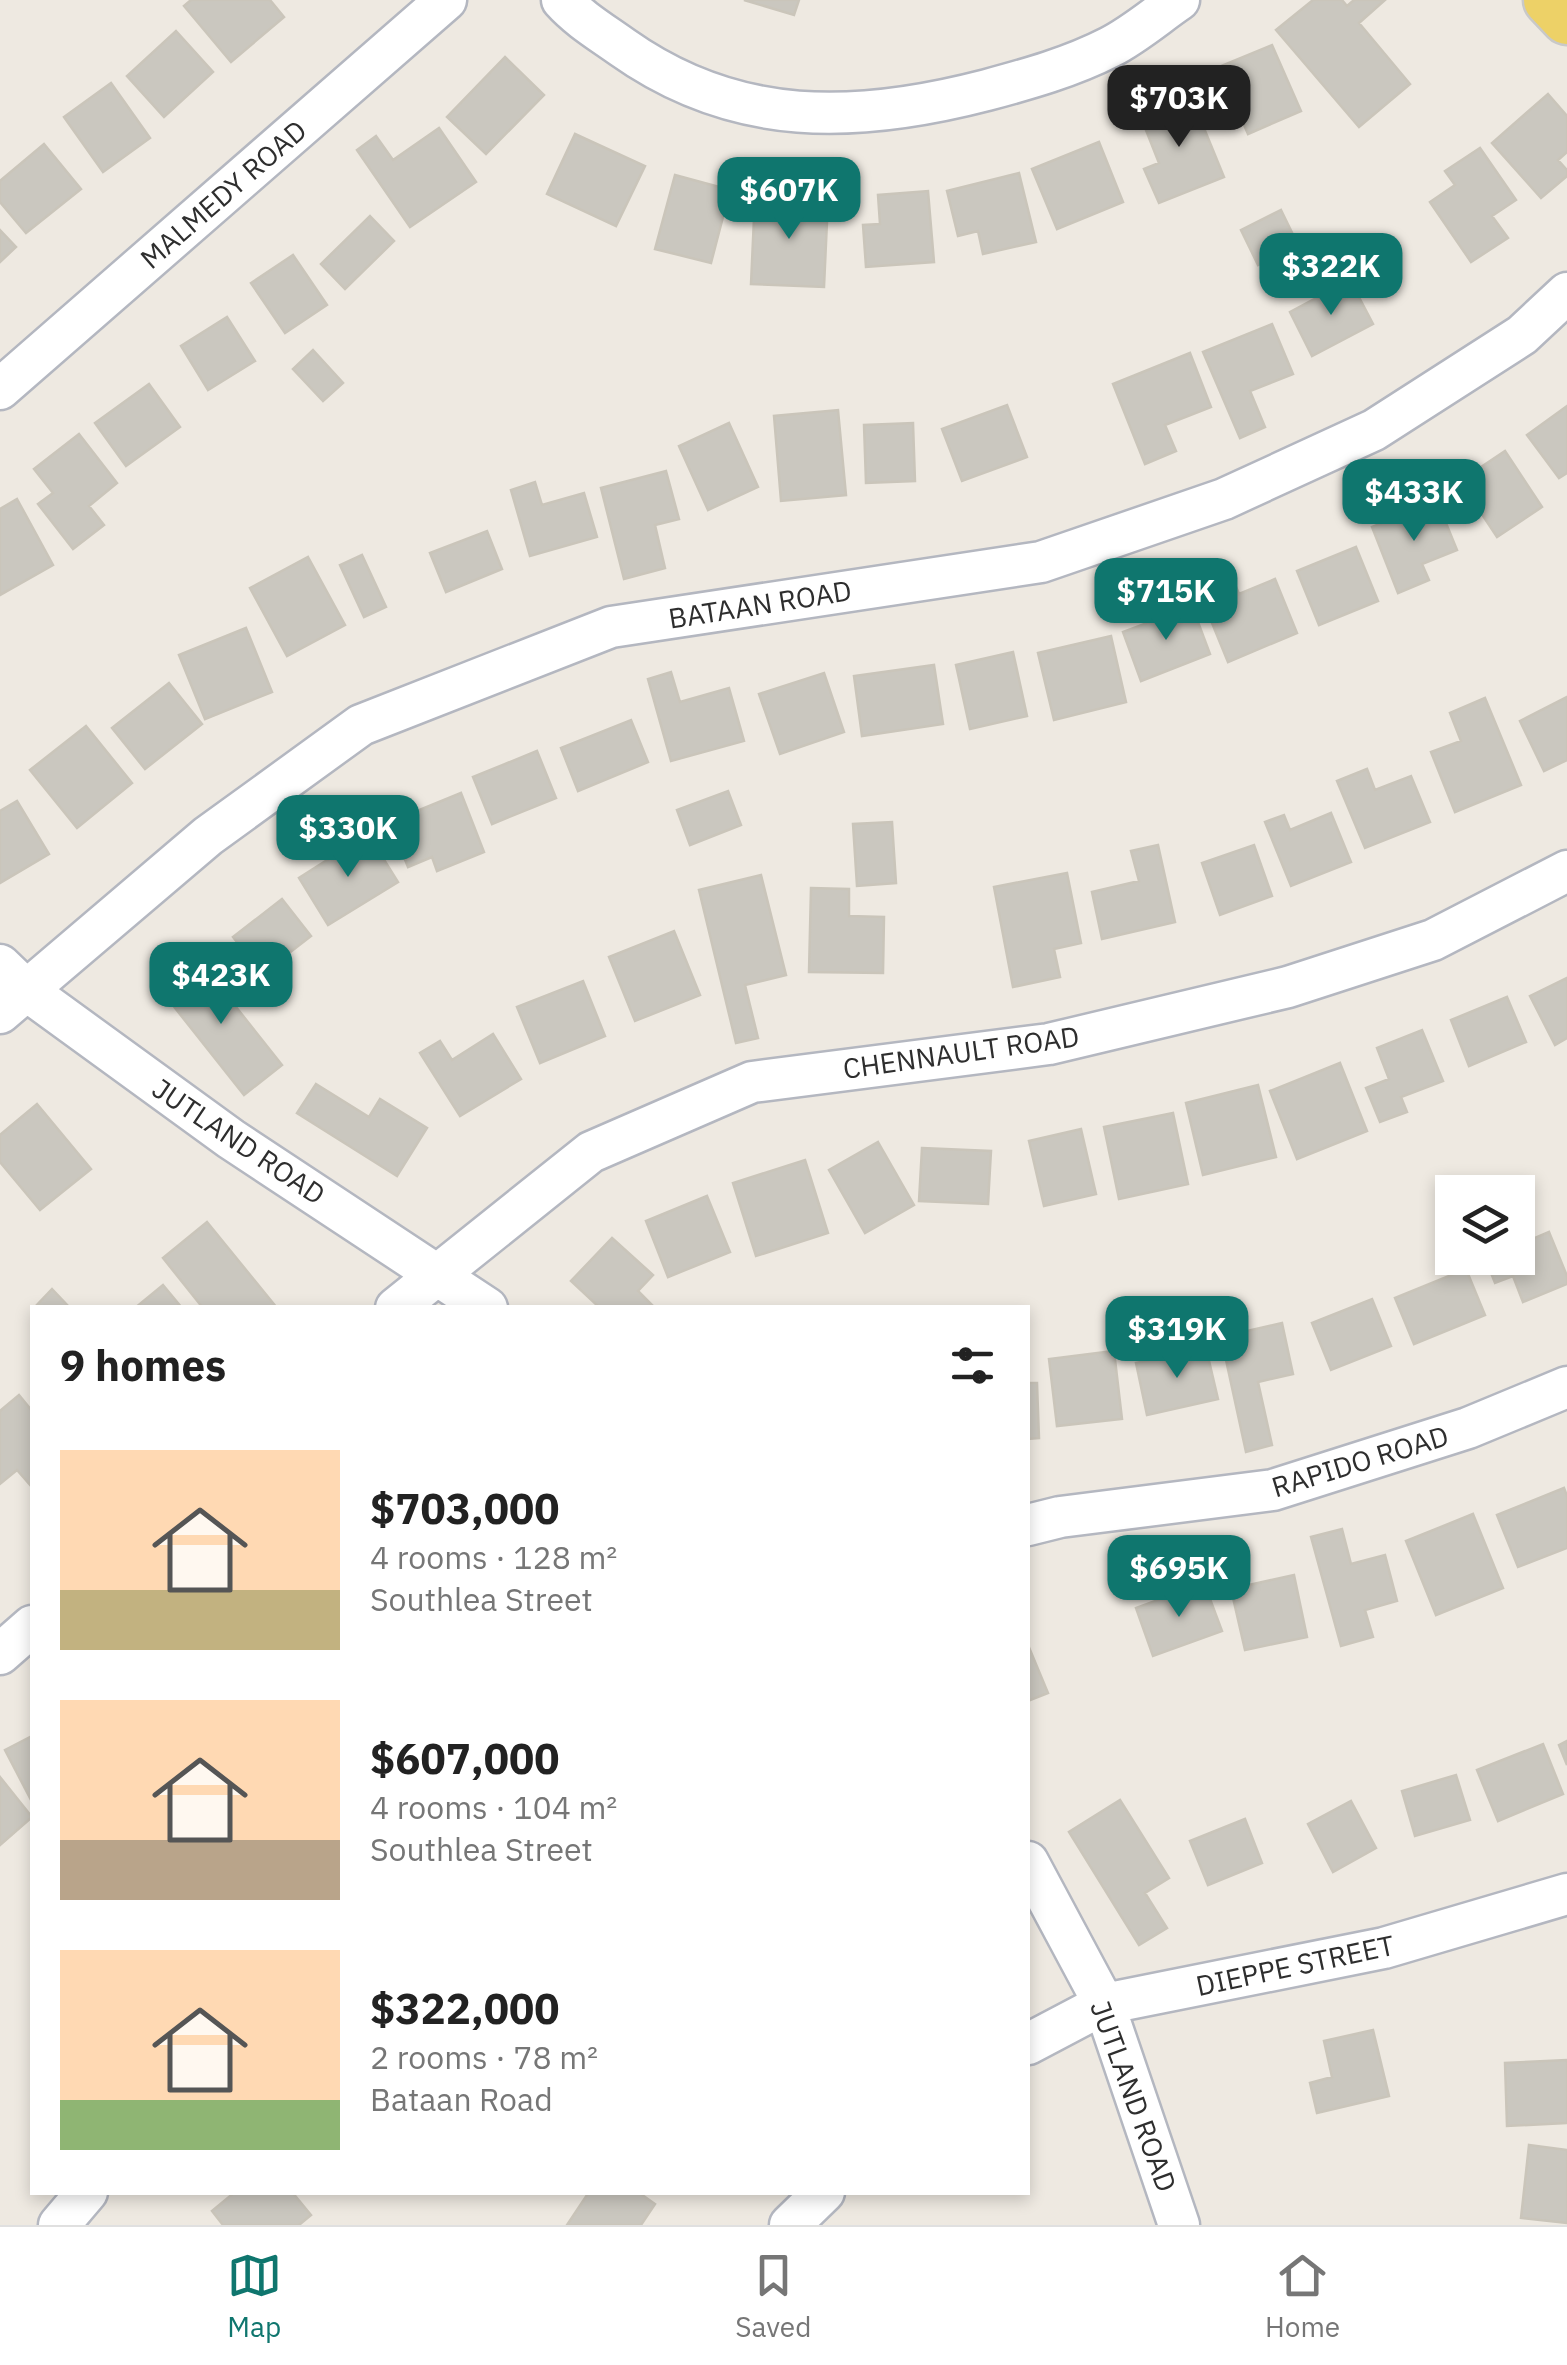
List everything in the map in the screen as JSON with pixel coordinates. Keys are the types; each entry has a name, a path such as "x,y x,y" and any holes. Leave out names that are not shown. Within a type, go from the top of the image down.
{"main road":[{"path":"1549,0 1567,20"}],"street":[{"name":"MALMEDY ROAD","path":"0,389 446,0"},
{"path":"562,0 575,14 646,64 723,100 800,113 871,112 947,100 1034,78 1110,47 1179,0"},
{"name":"BATAAN ROAD","path":"9,989 362,724 611,627 1041,562 1224,499 1374,430 1522,335 1567,293"},
{"name":"CHENNAULT ROAD","path":"399,1305 591,1152 752,1082 1049,1044 1288,987 1433,940 1567,871"},
{"name":"JUTLAND ROAD","path":"9,989 482,1305"},
{"name":"RAPIDO ROAD","path":"1030,1524 1060,1517 1274,1490 1468,1428 1567,1387"},
{"path":"0,1654 30,1628"},
{"name":"JUTLAND ROAD","path":"1030,1866 1104,2004 1180,2225"},
{"name":"DIEPPE STREET","path":"1030,2043 1104,2004 1384,1948 1567,1894"},
{"path":"60,2225 85,2195"},
{"path":"790,2225 821,2195"}],"building":[{"path":"191,0 270,0 284,17 231,62 184,6"},
{"path":"744,0 799,0 794,15"},
{"path":"1313,0 1342,0 1347,6 1354,0 1385,0 1359,23 1410,84 1359,127 1276,30"},
{"path":"176,31 213,72 164,117 127,76"},
{"path":"1272,45 1301,111 1248,134 1219,67"},
{"path":"505,57 544,95 486,154 447,117"},
{"path":"111,83 150,138 103,172 64,117"},
{"path":"1190,94 1224,177 1159,203 1144,169 1159,163 1140,115"},
{"path":"1548,94 1567,116 1567,152 1558,160 1567,176 1541,198 1492,143"},
{"path":"439,128 476,182 410,227 357,150 376,136 393,160"},
{"path":"575,134 645,166 616,226 547,194"},
{"path":"1099,142 1123,202 1057,229 1032,169"},
{"path":"44,144 81,189 26,233 0,202 0,181"},
{"path":"1480,148 1516,200 1492,216 1508,238 1471,262 1430,202 1455,185 1445,171"},
{"path":"1019,173 1036,242 983,254 978,231 958,236 947,191"},
{"path":"675,175 730,190 711,263 655,249"},
{"path":"928,191 934,262 866,267 863,225 880,224 878,195"},
{"path":"755,196 828,200 824,287 751,284"},
{"path":"1281,210 1298,245 1258,265 1241,230"},
{"path":"370,216 394,241 345,289 321,264"},
{"path":"0,230 16,247 0,262"},
{"path":"293,255 327,305 285,333 251,283"},
{"path":"1350,280 1373,324 1312,356 1290,312"},
{"path":"227,317 255,361 208,390 181,346"},
{"path":"1272,324 1293,374 1250,391 1265,427 1240,438 1203,352"},
{"path":"313,350 343,383 323,401 293,369"},
{"path":"1190,353 1211,407 1165,425 1176,451 1145,464 1113,384"},
{"path":"149,384 180,427 126,466 95,423"},
{"path":"1007,405 1027,457 962,481 942,429"},
{"path":"1567,406 1567,473 1559,478 1527,435"},
{"path":"838,410 846,495 781,501 774,416"},
{"path":"729,423 758,487 708,510 679,446"},
{"path":"913,423 915,481 866,483 864,425"},
{"path":"79,434 117,483 89,506 104,525 73,549 38,504 53,493 34,469"},
{"path":"1505,451 1542,507 1497,537 1460,481"},
{"path":"666,471 679,519 655,525 665,568 624,579 601,488"},
{"path":"535,482 542,505 584,493 597,537 530,556 511,490"},
{"path":"17,499 53,565 0,595 0,509"},
{"path":"1437,501 1457,550 1422,564 1429,580 1398,593 1372,527"},
{"path":"487,531 502,569 446,592 430,553"},
{"path":"1356,547 1378,601 1319,625 1297,571"},
{"path":"362,555 386,607 364,617 340,565"},
{"path":"308,557 345,625 287,656 250,588"},
{"path":"1227,565 1239,594 1275,579 1297,633 1228,662 1194,579"},
{"path":"1192,606 1210,654 1141,681 1123,632"},
{"path":"246,628 272,692 205,719 179,655"},
{"path":"1111,636 1126,702 1054,720 1038,653"},
{"path":"1013,652 1027,716 970,729 956,665"},
{"path":"934,665 943,724 862,736 854,676"},
{"path":"671,672 680,702 729,688 744,741 671,761 648,679"},
{"path":"824,673 844,732 780,754 759,694"},
{"path":"169,683 202,724 145,769 112,728"},
{"path":"1567,697 1567,760 1544,771 1520,721"},
{"path":"1485,698 1521,785 1455,812 1431,752 1461,741 1450,713"},
{"path":"631,720 648,762 578,791 561,748"},
{"path":"86,726 132,783 77,828 30,770"},
{"path":"537,751 556,798 492,824 473,777"},
{"path":"1367,769 1375,790 1411,776 1430,822 1365,848 1337,781"},
{"path":"728,791 741,825 690,845 677,810"},
{"path":"461,793 484,852 437,871 432,857 408,867 390,822"},
{"path":"17,801 49,854 0,883 0,811"},
{"path":"1331,813 1351,862 1291,886 1265,822 1284,815 1290,830"},
{"path":"892,822 896,883 857,886 853,824"},
{"path":"368,834 398,882 328,925 299,878"},
{"path":"1158,845 1175,922 1102,939 1092,892 1139,881 1131,851"},
{"path":"1254,845 1272,896 1220,915 1202,863"},
{"path":"1067,873 1081,943 1054,949 1060,977 1013,987 994,887"},
{"path":"761,875 786,975 745,985 758,1038 736,1043 699,890"},
{"path":"811,888 849,889 849,916 884,917 883,973 809,972"},
{"path":"282,899 311,936 262,974 233,937"},
{"path":"674,931 700,995 635,1021 609,957"},
{"path":"198,959 282,1065 244,1095 160,989"},
{"path":"1567,978 1567,1038 1555,1045 1530,996"},
{"path":"583,981 605,1036 540,1063 517,1007"},
{"path":"1507,997 1526,1042 1469,1066 1451,1020"},
{"path":"1422,1030 1443,1081 1401,1097 1407,1112 1380,1122 1366,1088 1389,1079 1377,1048"},
{"path":"493,1034 521,1079 460,1116 420,1053 440,1041 452,1060"},
{"path":"1340,1063 1367,1131 1297,1159 1270,1091"},
{"path":"316,1084 369,1117 380,1099 427,1128 397,1176 297,1113"},
{"path":"1258,1085 1276,1157 1203,1175 1186,1103"},
{"path":"37,1104 91,1169 40,1210 0,1162 0,1135"},
{"path":"1173,1113 1188,1184 1119,1199 1104,1127"},
{"path":"1081,1129 1096,1194 1044,1206 1029,1141"},
{"path":"878,1142 914,1205 865,1233 829,1170"},
{"path":"922,1148 991,1151 988,1204 919,1201"},
{"path":"805,1160 828,1233 756,1256 733,1183"},
{"path":"707,1196 730,1252 668,1277 646,1221"},
{"path":"207,1222 275,1305 201,1305 163,1258"},
{"path":"1549,1232 1567,1284 1523,1302 1513,1276 1495,1283 1492,1275 1535,1275 1535,1238"},
{"path":"612,1238 653,1275 638,1291 652,1305 597,1305 571,1281"},
{"path":"1451,1275 1468,1275 1485,1315 1414,1344 1395,1298"},
{"path":"163,1285 180,1305 139,1305"},
{"path":"52,1289 67,1305 37,1305"},
{"path":"1372,1299 1391,1346 1331,1370 1312,1323"},
{"path":"1282,1323 1293,1374 1258,1382 1272,1445 1246,1452 1221,1337"},
{"path":"1206,1348 1218,1399 1147,1415 1136,1363"},
{"path":"1114,1351 1122,1419 1057,1426 1049,1359"},
{"path":"1030,1383 1037,1383 1039,1438 1030,1439"},
{"path":"19,1395 30,1409 30,1485 17,1470 0,1484 0,1411"},
{"path":"1564,1488 1567,1548 1518,1567 1497,1515"},
{"path":"1473,1514 1503,1588 1436,1615 1406,1541"},
{"path":"1342,1529 1351,1564 1385,1555 1397,1601 1365,1610 1373,1637 1341,1646 1311,1537"},
{"path":"1294,1575 1307,1637 1245,1650 1231,1589"},
{"path":"1204,1583 1222,1631 1153,1656 1136,1608"},
{"path":"1030,1650 1048,1693 1030,1700"},
{"path":"30,1737 30,1798 5,1750"},
{"path":"1567,1741 1567,1765 1559,1745"},
{"path":"1543,1744 1563,1794 1498,1821 1477,1770"},
{"path":"1456,1775 1470,1820 1415,1836 1402,1791"},
{"path":"0,1777 30,1819 0,1845"},
{"path":"1120,1800 1169,1878 1145,1893 1167,1928 1139,1945 1069,1832"},
{"path":"1351,1801 1376,1848 1333,1872 1308,1824"},
{"path":"1245,1819 1262,1863 1208,1885 1190,1841"},
{"path":"1373,2030 1389,2096 1317,2113 1310,2083 1332,2077 1324,2041"},
{"path":"1567,2060 1567,2123 1507,2126 1505,2063"},
{"path":"1529,2145 1567,2150 1567,2223 1521,2218"},
{"path":"231,2195 294,2195 311,2215 299,2225 223,2225 212,2211"},
{"path":"587,2195 642,2195 655,2204 641,2225 567,2225"}]}
